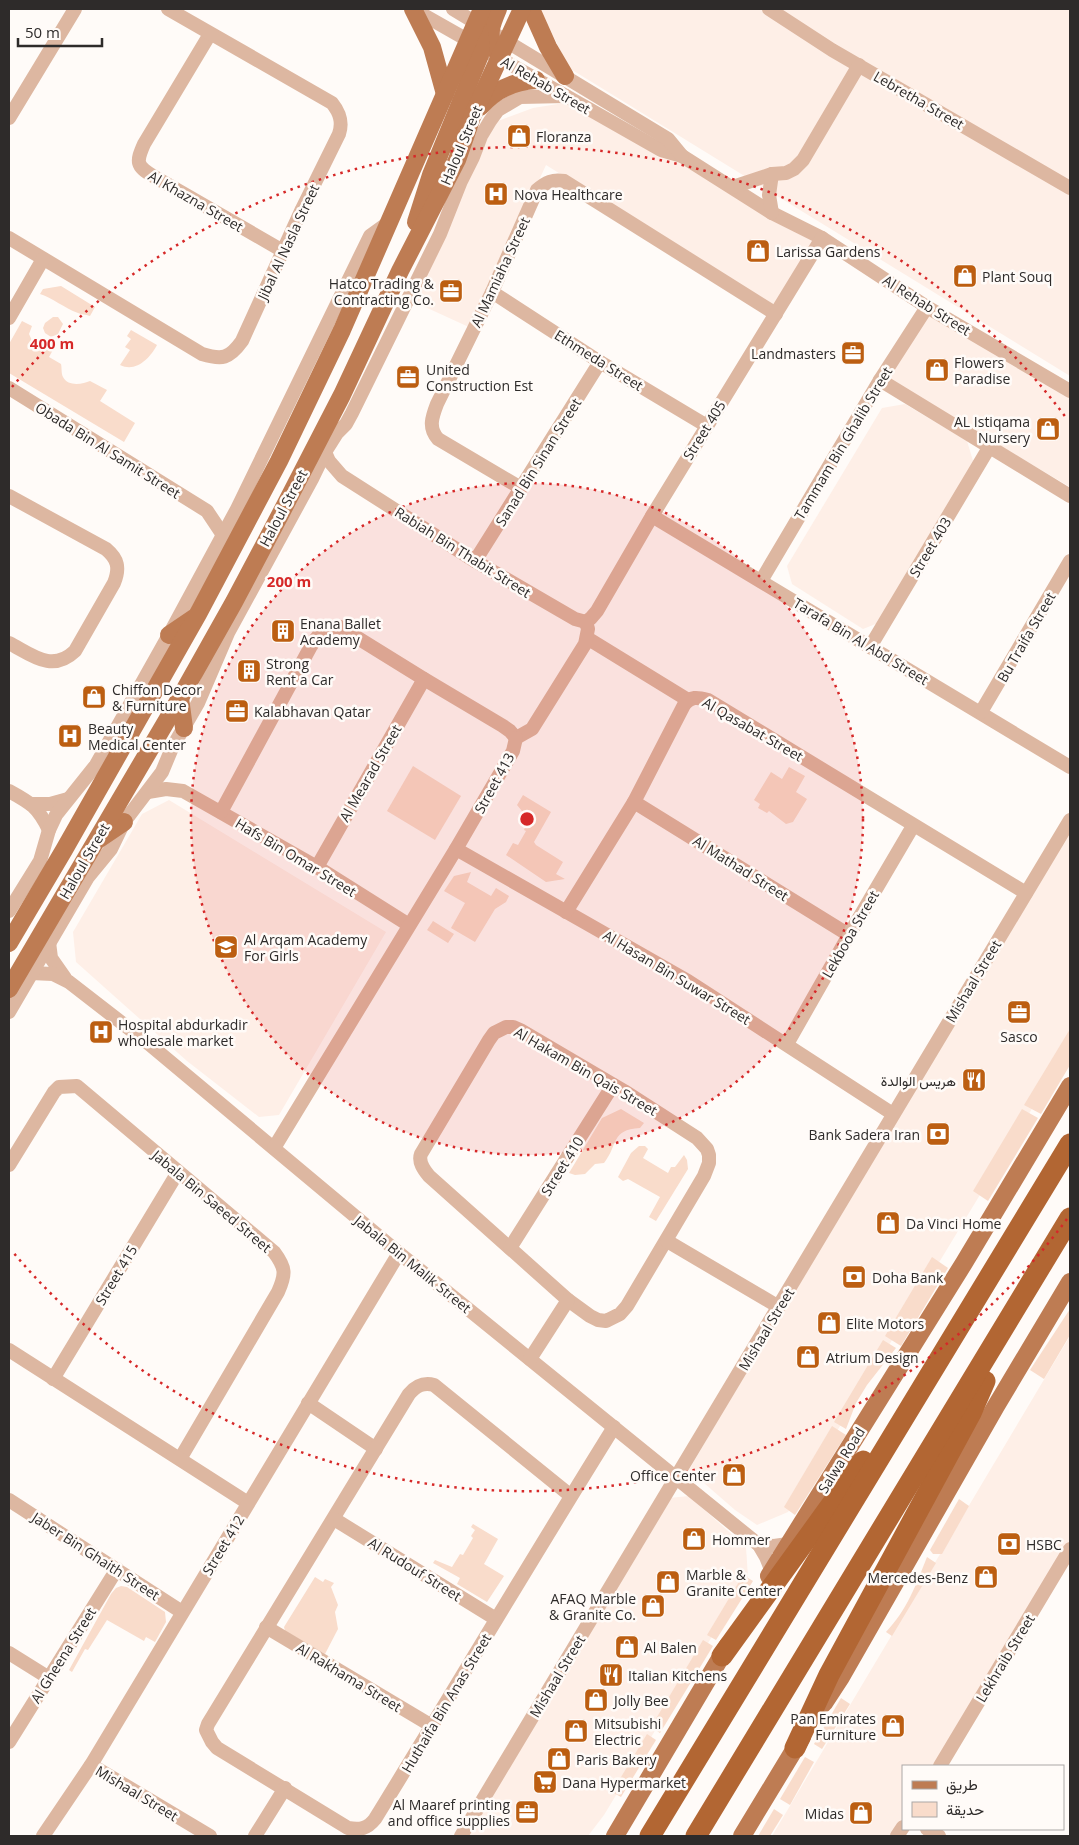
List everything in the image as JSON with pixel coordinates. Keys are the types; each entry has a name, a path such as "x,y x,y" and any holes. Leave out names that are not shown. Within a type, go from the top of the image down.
{"highway":[{"path":"650,1836 1070,1144"},
{"path":"696,1836 1070,1218"},
{"path":"795,1748 828,1675 971,1413 1017,1307"},
{"path":"722,1656 797,1555 887,1426 936,1365"}],"main road":[{"path":"413,9 432,47 445,94"},
{"name":"Haloul Street","path":"9,944 198,614 313,393 445,94 476,44 483,21 498,9"},
{"name":"Haloul Street","path":"9,989 180,698 234,602 342,396 400,271 457,160 472,117 522,9"},
{"path":"532,9 548,47 565,76"},
{"path":"483,21 491,43 503,50"},
{"path":"400,271 431,175 477,63 476,44"},
{"path":"472,117 480,106 496,92 517,83 536,80"},
{"path":"457,160 461,181"},
{"path":"336,433 342,396"},
{"path":"169,635 198,614"},
{"path":"180,698 184,728"},
{"path":"96,840 124,822"},
{"name":"Salwa Road","path":"615,1836 788,1544 964,1263 1070,1086"},
{"path":"742,1836 841,1676 1070,1282"}],"street":[{"path":"9,118 15,94 75,9"},
{"name":"Jibal Al Nasla Street","path":"9,238 202,354 226,357 235,351 242,341 339,134 341,126 340,117 332,103 168,9"},
{"name":"Al Rehab Street","path":"413,9 476,44 503,50 565,76 668,139 682,156"},
{"path":"453,9 483,21"},
{"name":"Lebretha Street","path":"769,9 859,65 1070,188"},
{"name":"Al Khazna Street","path":"210,34 144,144 138,156 138,164 143,170 283,251"},
{"name":"Al Rehab Street","path":"503,50 536,80 661,150 682,156 772,213 822,238 927,307 1070,391"},
{"path":"733,188 772,174 786,173 794,169 803,160 859,65"},
{"name":"Haloul Street","path":"9,1012 88,877 111,849 124,822 148,792 165,765 172,748 198,704 228,633 325,452 336,433 346,424 352,413 440,234 461,181 474,157 481,136 498,110 520,97 566,96"},
{"path":"772,174 769,194 772,213"},
{"name":"Al Mamiaha Street","path":"521,488 445,444 433,433 431,426 437,404 492,292 538,190 549,181 564,181 776,314"},
{"name":"Haloul Street","path":"9,911 40,861 48,830 56,815 96,765 223,535 370,236 388,223"},
{"name":"Street 405","path":"586,622 592,618 597,610 652,516 822,238"},
{"path":"9,318 43,259"},
{"name":"Ethmeda Street","path":"492,292 600,362 707,426"},
{"name":"Tammam Bin Ghalib Street","path":"761,581 880,380 927,307"},
{"name":"Sanad Bin Sinan Street","path":"475,561 600,362"},
{"path":"880,380 1070,496"},
{"name":"Obada Bin Al Samit Street","path":"9,388 207,511 223,535"},
{"name":"Street 403","path":"870,648 990,446"},
{"name":"Rabiah Bin Thabit Street","path":"325,452 342,476 475,561 574,619 586,622"},
{"path":"312,479 329,474 342,476"},
{"path":"9,496 106,549 113,555 118,564 118,572 114,583 75,651 68,657 60,662 40,660 9,643"},
{"path":"207,511 222,513 237,508"},
{"name":"Tarafa Bin Al Abd Street","path":"652,516 1070,767"},
{"name":"Bu Traifa Street","path":"981,712 1070,561"},
{"path":"516,738 532,729 585,644 587,638 586,622"},
{"name":"Street 413","path":"221,812 311,646 322,631 332,626 340,627 503,726 516,738 513,751 456,849 274,1148"},
{"path":"587,638 688,700"},
{"name":"Al Mearad Street","path":"316,867 424,679"},
{"name":"Al Qasabat Street","path":"566,912 634,802 684,705 688,700 698,697 708,700 1026,893"},
{"name":"Hafs Bin Omar Street","path":"165,765 182,791"},
{"name":"Hafs Bin Omar Street","path":"148,792 166,788 182,791 316,867 409,925"},
{"path":"9,791 32,804 42,816 48,830"},
{"path":"32,804 50,804 68,799"},
{"name":"Al Mathad Street","path":"634,802 849,934"},
{"name":"Mishaal Street","path":"460,1836 1070,820"},
{"name":"Lekbooa Street","path":"787,1044 913,826"},
{"name":"Al Hasan Bin Suwar Street","path":"456,849 688,981 893,1114"},
{"name":"Jabala Bin Malik Street","path":"49,942 52,958 69,982"},
{"name":"Jabala Bin Malik Street","path":"31,973 53,974 69,982 149,1044 399,1253 759,1545 772,1572"},
{"name":"Al Hakam Bin Qais Street","path":"513,1027 613,1085 697,1138 707,1149 709,1155 708,1169 627,1306 614,1318 606,1321 598,1320 568,1300 429,1176 419,1158 489,1040 501,1029 513,1027"},
{"name":"Street 410","path":"510,1248 613,1085"},
{"name":"Jabala Bin Saeed Street","path":"9,1165 54,1092 59,1087 77,1086 274,1252 282,1263 284,1277 278,1292 180,1459"},
{"name":"Street 415","path":"53,1379 178,1172"},
{"path":"667,1241 779,1307"},
{"name":"Street 412","path":"44,1836 91,1765 399,1253"},
{"path":"530,1359 568,1300"},
{"path":"9,1350 248,1503"},
{"name":"Huthaifa Bin Anas Street","path":"571,1496 434,1385 424,1383 414,1388 208,1724 206,1730 212,1742 217,1748 348,1828 366,1828 375,1819 614,1427"},
{"path":"308,1403 376,1449"},
{"name":"Jaber Bin Ghaith Street","path":"9,1500 182,1612"},
{"name":"Al Rudouf Street","path":"334,1519 496,1619"},
{"path":"759,1545 774,1546 788,1544"},
{"name":"Lekhraib Street","path":"941,1765 1070,1549"},
{"name":"Al Gheena Street","path":"9,1742 117,1569"},
{"name":"Al Rakhama Street","path":"266,1627 432,1726"},
{"path":"9,1653 49,1678"},
{"name":"Mishaal Street","path":"91,1765 210,1836"},
{"path":"255,1836 285,1788"}],"shaded area":[{"path":"540,9 1070,9 1070,376 569,68"},
{"path":"570,102 817,239 776,308 546,165 471,328 412,301 495,122 533,108"},
{"path":"933,307 1070,390 1070,487 887,379"},
{"path":"905,404 967,441 974,464 878,623 863,629 792,584 787,566 882,408"},
{"name":"Al Arqam Academy For Girls","path":"169,800 386,932 279,1115 259,1117 187,1061 76,962 73,932 142,814"},
{"path":"1070,829 1070,1046 788,1512 757,1525 735,1510 689,1470 785,1304"},
{"path":"1070,1336 1070,1540 935,1765 902,1765 902,1820 892,1836 772,1836"},
{"path":"689,1496 746,1547 748,1577 604,1815 588,1836 464,1836 669,1498"}],"green space":[{"path":"61,286 95,307 90,316 79,314 40,294 43,289"},
{"path":"53,317 58,317 63,324 58,334 51,337 45,333 43,328 45,323"},
{"path":"22,321 32,326 29,334 34,345 39,348 50,346 54,348 49,357 61,364 62,375 65,380 76,384 90,381 107,390 100,401 135,423 124,442 9,373 9,344"},
{"path":"131,330 157,345 151,355 142,363 137,366 126,367 120,365 130,350 125,347 131,339 127,336"},
{"path":"413,766 461,796 435,840 387,811"},
{"path":"789,767 805,776 796,792 807,799 793,822 786,824 769,811 767,813 758,808 760,804 754,800 771,772 782,779"},
{"path":"523,795 551,812 534,842 563,862 556,874 565,879 546,882 506,855 513,843 518,845 526,831 524,830 525,817 517,805"},
{"path":"471,872 467,882 491,896 496,888 509,896 506,902 495,909 475,942 451,928 465,903 444,891 454,876"},
{"path":"433,921 454,934 448,943 427,930"},
{"path":"1070,1029 1070,1065 1041,1114 1024,1105"},
{"path":"621,1109 644,1123 640,1128 630,1129 619,1135 604,1163 595,1164 585,1174 575,1175 569,1173 602,1118"},
{"path":"1022,1109 1038,1118 988,1201 973,1191"},
{"path":"639,1146 645,1146 648,1149 643,1158 668,1173 671,1167 675,1167 684,1155 687,1160 688,1169 656,1221 649,1217 660,1197 628,1179 623,1181 618,1177 631,1153"},
{"path":"932,1257 948,1268 901,1346 885,1336"},
{"path":"1070,1309 1070,1335 1044,1379 1030,1370"},
{"path":"883,1340 896,1348 867,1385 856,1403 846,1429 834,1422"},
{"path":"832,1426 846,1435 795,1515 784,1507"},
{"path":"959,1499 969,1506 942,1554 933,1554 930,1550"},
{"path":"473,1524 498,1539 484,1564 504,1576 487,1602 457,1584 460,1578 433,1563 435,1560 452,1567 460,1554 463,1555 473,1538 471,1536 475,1530 471,1527"},
{"path":"927,1557 936,1563 892,1636 886,1632 905,1606"},
{"path":"743,1575 753,1581 716,1640 707,1635"},
{"path":"315,1577 323,1582 325,1579 334,1583 331,1587 338,1605 335,1612 338,1629 325,1654 285,1631 284,1627"},
{"path":"121,1586 127,1587 165,1612 166,1622 155,1642 146,1637 144,1641 107,1620 88,1650 85,1649 72,1672 69,1670 111,1594 116,1588"},
{"path":"703,1640 713,1646 660,1733 651,1727"},
{"path":"841,1698 850,1704 822,1749 814,1744"},
{"path":"647,1734 656,1740 621,1797 612,1792"},
{"path":"805,1757 814,1762 790,1805 780,1799"},
{"path":"774,1809 783,1815 770,1836 758,1836"}],"place":[{"name":"Floranza","path":"519,136"},
{"name":"Nova Healthcare","path":"496,194"},
{"name":"Larissa Gardens","path":"758,251"},
{"name":"Plant Souq","path":"965,276"},
{"name":"Hatco Trading & Contracting Co.","path":"451,291"},
{"name":"Landmasters","path":"853,353"},
{"name":"Flowers Paradise","path":"937,370"},
{"name":"United Construction Est","path":"408,377"},
{"name":"AL Istiqama Nursery","path":"1048,429"},
{"name":"Enana Ballet Academy","path":"283,631"},
{"name":"Strong Rent a Car","path":"249,671"},
{"name":"Chiffon Decor & Furniture","path":"94,697"},
{"name":"Kalabhavan Qatar","path":"237,711"},
{"name":"Beauty Medical Center","path":"70,736"},
{"name":"Al Arqam Academy For Girls","path":"226,947"},
{"name":"Sasco","path":"1019,1012"},
{"name":"Hospital abdurkadir wholesale market","path":"101,1032"},
{"name":"هريس الوالدة","path":"974,1080"},
{"name":"Bank Sadera Iran","path":"938,1134"},
{"name":"Da Vinci Home","path":"888,1223"},
{"name":"Doha Bank","path":"854,1277"},
{"name":"Elite Motors","path":"829,1323"},
{"name":"Atrium Design","path":"808,1357"},
{"name":"Office Center","path":"734,1475"},
{"name":"Hommer","path":"694,1539"},
{"name":"HSBC","path":"1009,1544"},
{"name":"Mercedes-Benz","path":"986,1577"},
{"name":"Marble & Granite Center","path":"668,1582"},
{"name":"AFAQ Marble & Granite Co.","path":"653,1606"},
{"name":"Al Balen","path":"627,1647"},
{"name":"Italian Kitchens","path":"611,1675"},
{"name":"Jolly Bee","path":"596,1700"},
{"name":"Pan Emirates Furniture","path":"893,1726"},
{"name":"Mitsubishi Electric","path":"576,1731"},
{"name":"Paris Bakery","path":"559,1759"},
{"name":"Dana Hypermarket","path":"545,1782"},
{"name":"Al Maaref printing and office supplies","path":"527,1812"},
{"name":"Midas","path":"861,1813"}]}
